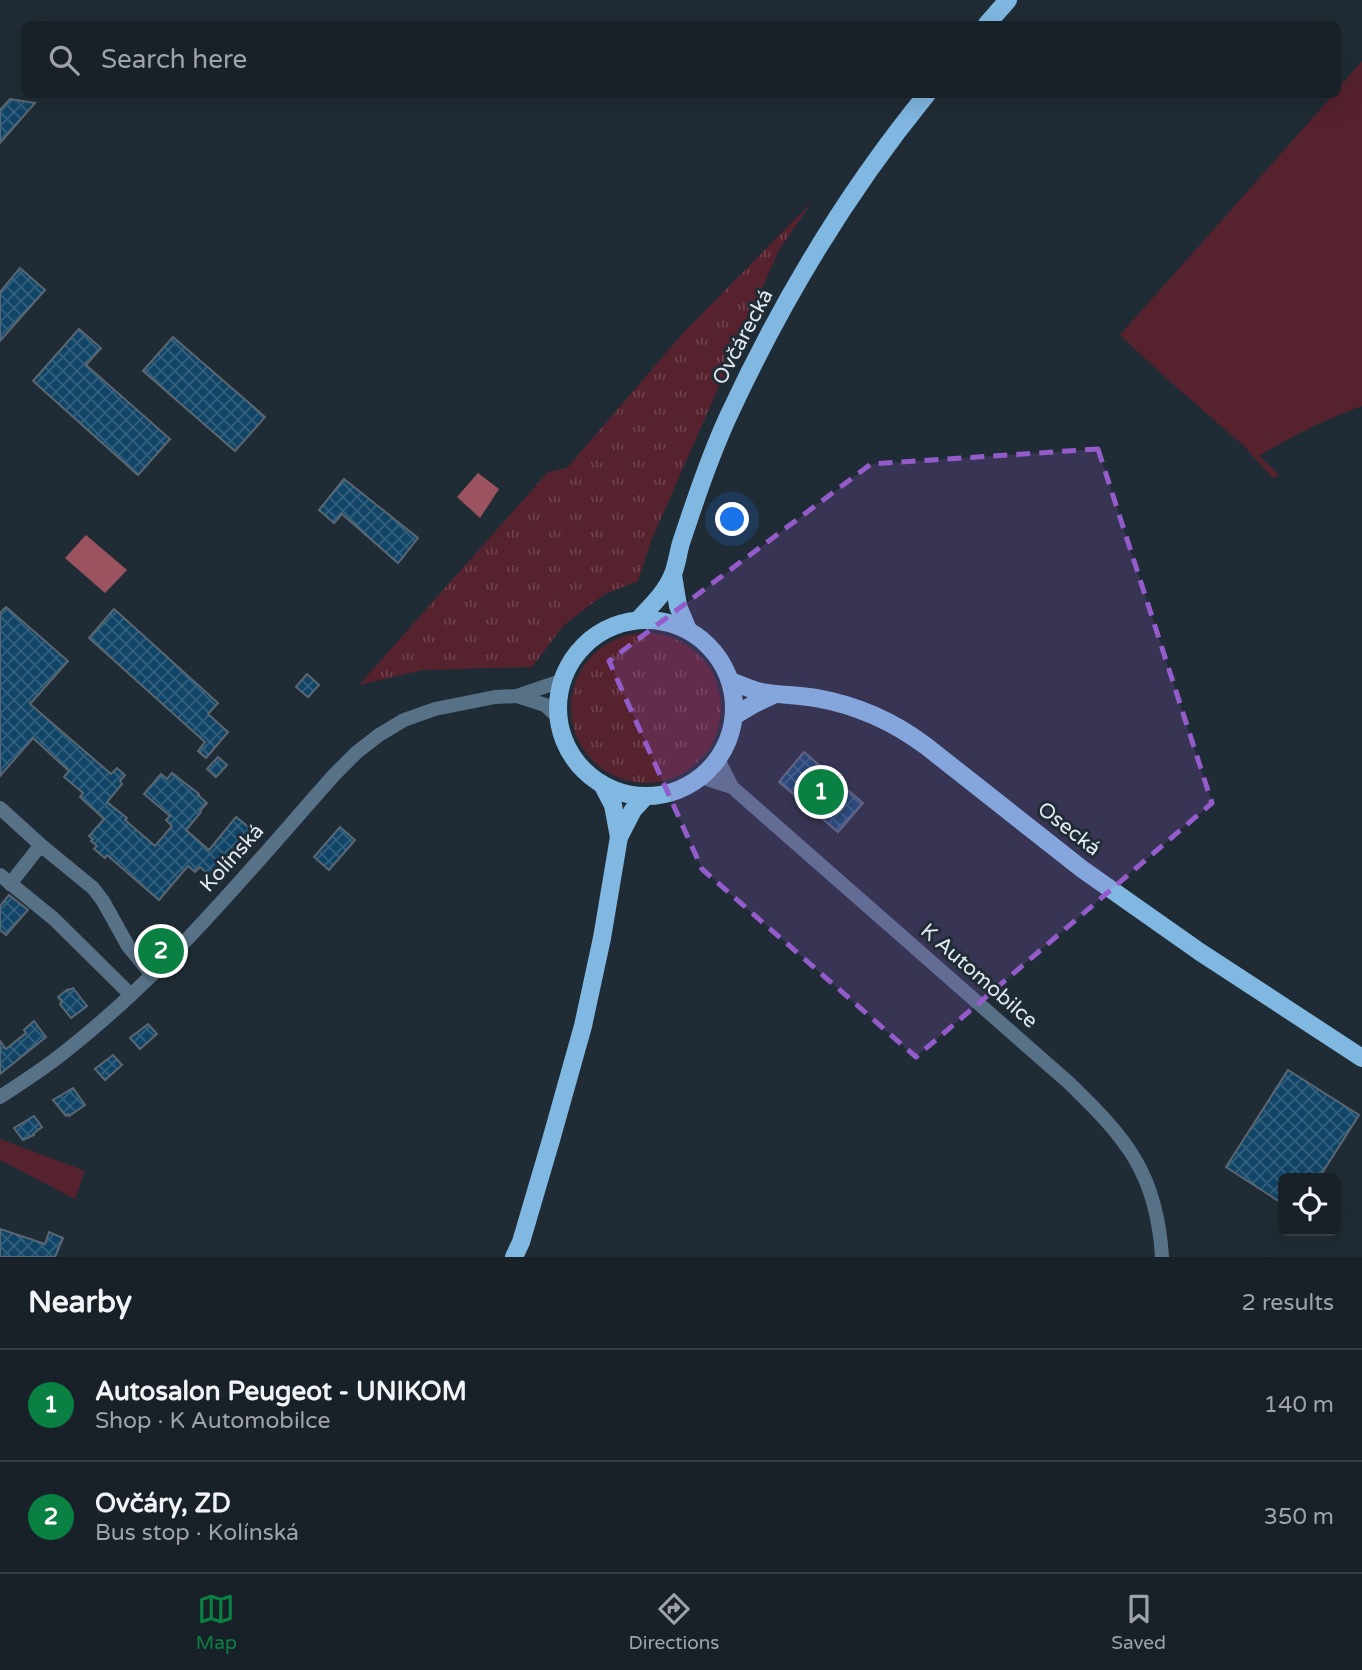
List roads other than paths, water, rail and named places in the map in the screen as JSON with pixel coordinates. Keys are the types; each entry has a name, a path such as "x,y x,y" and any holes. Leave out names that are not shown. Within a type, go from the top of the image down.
{"main road":[{"path":"990,21 1008,0"},
{"name":"Ovčárecká","path":"638,620 656,601 673,575 711,457 746,378 789,299 835,221 924,98"},
{"path":"673,575 678,606 688,630"},
{"path":"638,620 663,621 688,630 714,651 724,665 730,681 734,716 729,739 718,759 701,777 666,794 646,796 624,793 602,784 585,772 562,737 558,699 561,681 570,662 590,639 617,624 638,620"},
{"name":"Osecká","path":"730,681 759,692 817,698 842,704 905,731 1082,869 1200,952 1362,1058"},
{"path":"734,716 775,694"},
{"path":"602,784 613,806 619,837"},
{"path":"514,1257 521,1242 583,1026 602,939 619,837 633,810 646,796"}],"street":[{"name":"Kolínská","path":"0,1097 61,1055 152,975 187,940 334,775 379,735 404,720 435,709 495,697 517,696 561,681"},
{"name":"Kolínská","path":"517,696 545,705 558,717"},
{"name":"K Automobilce","path":"718,759 732,788 1097,1110 1119,1135 1146,1179 1161,1230 1162,1257"},
{"path":"701,777 732,788"},
{"path":"0,808 93,888 128,946 152,975"},
{"path":"43,847 5,879 54,919 131,995"}],"place":[{"name":"Autosalon Peugeot - UNIKOM","path":"821,792"},
{"name":"Ovčáry, ZD","path":"161,951"}]}
